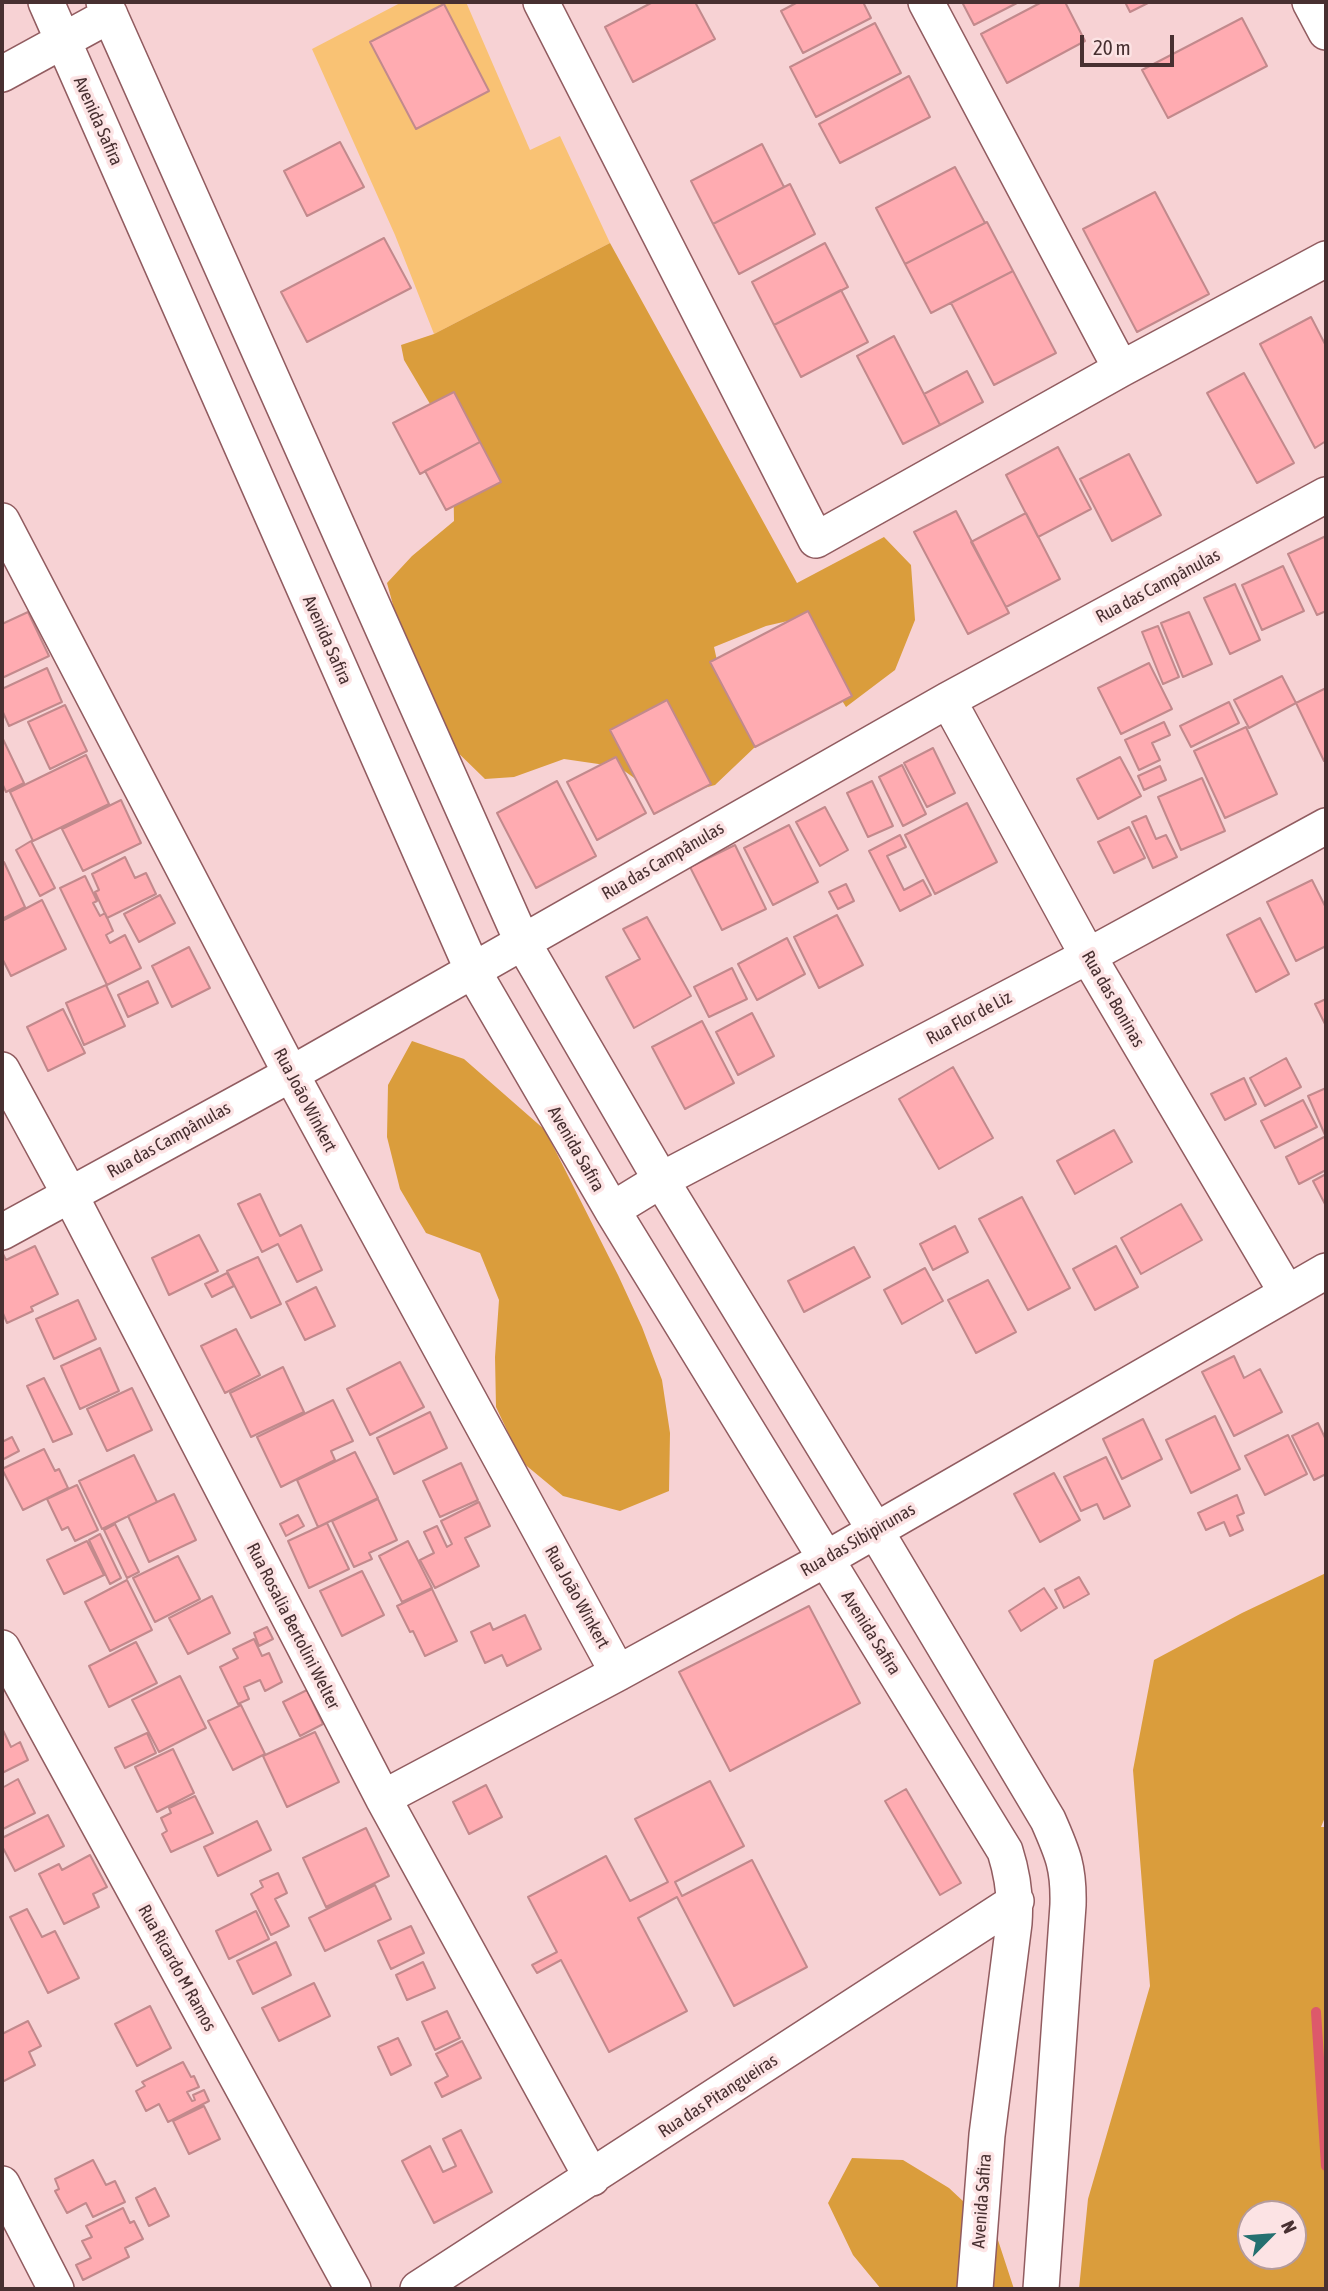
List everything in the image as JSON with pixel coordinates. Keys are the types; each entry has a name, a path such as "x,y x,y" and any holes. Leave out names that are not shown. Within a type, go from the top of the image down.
{"street":[{"name":"Avenida Safira","path":"46,2 473,971 612,1209 1005,1851 1013,1876 1016,1900 987,2136 975,2289"},
{"path":"541,2 816,540 1121,369 1326,259"},
{"path":"926,2 1121,369"},
{"path":"1310,2 1326,33"},
{"path":"2,74 62,40 107,8 522,942 661,1180 1048,1820 1062,1851 1069,1877 1041,2289"},
{"name":"Rua das Campânulas","path":"2,1231 473,971 948,700 1326,495"},
{"name":"Rua João Winkert","path":"2,521 291,1073 618,1673"},
{"name":"Rua das Boninas","path":"948,700 1088,956 1287,1293"},
{"name":"Rua Flor de Liz","path":"612,1209 661,1180 1088,956 1326,826"},
{"name":"Rua Rosalia Bertolini Welter","path":"2,1070 70,1195 383,1798 592,2178"},
{"name":"Rua das Sibipirunas","path":"383,1798 826,1559 1326,1271"},
{"name":"Rua Ricardo M Ramos","path":"2,1647 353,2289"},
{"name":"Rua das Pitangueiras","path":"418,2289 1016,1900"},
{"path":"2,2184 56,2289"}],"shaded area":[{"path":"402,2 466,2 530,150 560,136 610,243 434,334 395,235 312,49"},
{"path":"610,243 797,583 884,537 911,565 915,620 895,670 846,707 792,620 766,626 714,647 720,674 758,726 755,747 715,785 663,799 619,767 564,759 514,777 485,779 446,741 402,638 387,583 412,556 454,521 453,463 433,409 404,360 401,345 434,334"},
{"path":"412,1041 464,1059 545,1130 618,1275 662,1380 670,1433 669,1491 620,1511 563,1496 522,1462 496,1407 495,1357 499,1300 480,1253 426,1233 400,1189 387,1137 388,1085"},
{"path":"1326,1573 1326,1815 1321,1827 1326,1827 1326,2289 1079,2289 1088,2199 1150,1986 1133,1770 1154,1660 1242,1613"},
{"path":"852,2158 903,2160 949,2188 995,2231 1014,2289 881,2289 853,2255 828,2203"}],"building":[{"path":"653,2 695,2 715,39 633,82 605,27"},
{"path":"798,2 863,2 871,18 803,53 781,11"},
{"path":"962,2 1019,2 974,25"},
{"path":"1042,2 1065,2 1085,41 1007,83 981,34"},
{"path":"1125,2 1150,2 1130,12"},
{"path":"444,4 489,91 416,129 370,42"},
{"path":"1242,18 1267,66 1168,118 1142,70"},
{"path":"875,23 901,73 816,117 790,67"},
{"path":"909,76 930,117 840,163 819,124"},
{"path":"340,142 364,187 307,216 284,171"},
{"path":"762,144 784,187 713,224 691,181"},
{"path":"955,167 985,223 905,264 876,208"},
{"path":"790,184 815,234 739,274 713,224"},
{"path":"1155,192 1209,294 1137,332 1083,229"},
{"path":"987,222 1013,271 931,313 905,264"},
{"path":"384,238 411,288 307,342 281,292"},
{"path":"825,243 848,287 774,325 752,282"},
{"path":"1013,271 1056,353 994,385 951,303"},
{"path":"841,290 868,342 801,377 774,325"},
{"path":"1311,317 1326,346 1326,441 1315,448 1260,344"},
{"path":"894,336 940,425 903,444 857,356"},
{"path":"967,371 983,402 940,425 924,394"},
{"path":"1244,373 1294,463 1257,483 1207,393"},
{"path":"454,392 480,442 420,474 393,423"},
{"path":"480,442 501,482 446,510 425,471"},
{"path":"1058,447 1091,509 1038,537 1006,475"},
{"path":"1129,454 1161,515 1112,541 1080,479"},
{"path":"956,511 1009,613 968,634 914,532"},
{"path":"1026,513 1060,579 1006,607 971,542"},
{"path":"1326,536 1326,611 1317,615 1288,554"},
{"path":"1283,566 1304,611 1262,630 1242,585"},
{"path":"1235,584 1260,640 1230,654 1204,598"},
{"path":"808,611 852,696 755,747 710,662"},
{"path":"28,612 49,656 2,678 2,624"},
{"path":"1189,612 1212,664 1183,677 1161,623"},
{"path":"1158,626 1179,677 1163,684 1142,632"},
{"path":"1149,663 1172,709 1121,734 1098,688"},
{"path":"47,668 62,702 9,726 2,710 2,689"},
{"path":"1282,676 1296,703 1249,728 1234,700"},
{"path":"1326,688 1326,760 1324,761 1296,703"},
{"path":"667,700 711,784 654,814 610,730"},
{"path":"1229,702 1239,723 1191,747 1180,726"},
{"path":"65,705 87,751 50,769 28,722"},
{"path":"1164,722 1170,735 1152,743 1160,760 1139,770 1125,740"},
{"path":"1246,727 1277,794 1225,818 1194,751"},
{"path":"2,737 24,783 6,792 2,783"},
{"path":"933,748 955,793 927,807 904,763"},
{"path":"86,755 109,804 33,841 10,792"},
{"path":"616,757 646,813 597,840 567,782"},
{"path":"1120,757 1141,796 1098,819 1077,779"},
{"path":"902,765 926,814 903,826 879,777"},
{"path":"1160,766 1166,780 1144,790 1138,776"},
{"path":"1202,778 1225,831 1181,850 1158,797"},
{"path":"557,781 596,856 536,888 497,813"},
{"path":"872,781 893,826 868,837 847,793"},
{"path":"121,800 141,843 83,871 62,829"},
{"path":"967,803 997,862 935,894 905,835"},
{"path":"825,807 848,850 820,866 796,822"},
{"path":"1146,816 1156,839 1166,835 1177,857 1153,868 1132,822"},
{"path":"789,825 818,882 773,905 744,848"},
{"path":"1129,827 1145,858 1114,873 1098,842"},
{"path":"900,835 906,847 887,856 904,890 923,880 931,895 900,911 869,851"},
{"path":"31,841 55,888 40,896 16,850"},
{"path":"735,845 766,909 722,930 690,867"},
{"path":"125,857 135,878 146,873 156,894 107,918 95,892 99,890 92,874"},
{"path":"2,862 25,907 2,919"},
{"path":"85,876 97,901 93,903 100,916 105,913 113,931 106,935 110,943 125,935 141,968 107,985 60,888"},
{"path":"1312,880 1326,908 1326,946 1296,961 1267,902"},
{"path":"846,884 854,901 838,909 829,892"},
{"path":"160,895 175,923 139,942 124,914"},
{"path":"42,900 66,949 11,976 2,958 2,921"},
{"path":"837,915 863,965 819,988 794,937"},
{"path":"647,917 691,996 634,1028 606,977 640,959 623,929"},
{"path":"1260,918 1289,974 1256,992 1227,935"},
{"path":"787,938 805,974 757,1000 738,964"},
{"path":"189,947 210,988 172,1007 152,966"},
{"path":"732,968 747,999 709,1017 694,987"},
{"path":"148,981 158,1003 128,1017 118,995"},
{"path":"106,985 125,1026 84,1045 66,1003"},
{"path":"1326,999 1326,1026 1315,1004"},
{"path":"63,1009 85,1053 48,1071 27,1027"},
{"path":"752,1013 774,1056 738,1075 716,1032"},
{"path":"702,1021 734,1083 685,1109 652,1047"},
{"path":"1286,1058 1301,1087 1265,1106 1250,1078"},
{"path":"953,1067 993,1138 939,1169 899,1099"},
{"path":"1244,1078 1256,1104 1225,1120 1211,1094"},
{"path":"1326,1088 1326,1134 1325,1135 1308,1096"},
{"path":"1303,1100 1317,1127 1275,1148 1261,1121"},
{"path":"1114,1130 1132,1162 1075,1194 1057,1161"},
{"path":"1326,1136 1326,1170 1299,1184 1286,1157"},
{"path":"1326,1174 1326,1206 1313,1181"},
{"path":"260,1194 280,1236 301,1225 322,1270 297,1282 278,1244 262,1252 238,1204"},
{"path":"1022,1197 1070,1288 1028,1310 979,1219"},
{"path":"1181,1204 1202,1240 1141,1274 1121,1238"},
{"path":"955,1226 968,1252 933,1270 920,1244"},
{"path":"199,1235 218,1271 169,1295 152,1258"},
{"path":"35,1246 58,1294 31,1307 33,1311 7,1323 2,1311 2,1252 6,1260"},
{"path":"1116,1246 1138,1287 1095,1310 1073,1269"},
{"path":"854,1247 870,1277 804,1312 788,1281"},
{"path":"258,1257 281,1304 251,1318 227,1271"},
{"path":"925,1268 943,1301 902,1324 884,1290"},
{"path":"227,1273 234,1286 212,1297 205,1284"},
{"path":"988,1280 1016,1332 976,1353 948,1300"},
{"path":"316,1287 335,1326 305,1340 286,1302"},
{"path":"78,1300 96,1339 54,1359 36,1319"},
{"path":"236,1329 260,1375 225,1393 201,1346"},
{"path":"100,1348 119,1391 80,1409 61,1366"},
{"path":"1234,1356 1244,1378 1260,1369 1282,1412 1234,1436 1202,1372"},
{"path":"400,1362 424,1407 370,1435 347,1389"},
{"path":"283,1367 304,1412 251,1437 230,1393"},
{"path":"44,1378 72,1434 53,1442 27,1386"},
{"path":"132,1388 152,1430 107,1451 87,1409"},
{"path":"333,1400 353,1441 331,1451 335,1460 281,1487 257,1437"},
{"path":"430,1412 447,1448 394,1474 377,1438"},
{"path":"1215,1416 1240,1469 1191,1493 1166,1440"},
{"path":"1143,1419 1162,1459 1122,1479 1103,1439"},
{"path":"1318,1423 1326,1440 1326,1474 1314,1480 1292,1436"},
{"path":"1288,1435 1307,1474 1265,1495 1245,1456"},
{"path":"12,1437 19,1451 2,1460 2,1442"},
{"path":"44,1449 55,1471 59,1469 68,1488 23,1510 2,1469"},
{"path":"355,1452 378,1498 318,1527 297,1480"},
{"path":"134,1455 157,1502 102,1529 79,1481"},
{"path":"1106,1457 1130,1506 1104,1519 1097,1504 1081,1511 1064,1477"},
{"path":"461,1463 478,1500 440,1517 423,1481"},
{"path":"1054,1473 1080,1520 1040,1542 1014,1494"},
{"path":"77,1485 98,1530 75,1541 68,1527 62,1530 47,1499"},
{"path":"174,1494 196,1540 149,1562 128,1516"},
{"path":"1237,1495 1244,1513 1237,1516 1243,1530 1230,1536 1224,1522 1206,1530 1198,1513"},
{"path":"378,1499 397,1540 369,1553 372,1559 354,1567 332,1521"},
{"path":"479,1502 490,1526 465,1538 479,1566 435,1588 420,1560 434,1553 424,1532 437,1526 447,1547 452,1544 441,1521"},
{"path":"298,1515 304,1526 286,1536 280,1524"},
{"path":"327,1523 349,1569 309,1588 288,1541"},
{"path":"115,1524 139,1572 127,1578 104,1530"},
{"path":"100,1534 121,1578 110,1584 89,1540"},
{"path":"87,1541 104,1575 64,1594 47,1560"},
{"path":"408,1541 432,1588 402,1602 379,1556"},
{"path":"178,1556 200,1599 155,1622 133,1578"},
{"path":"362,1571 384,1615 342,1636 320,1591"},
{"path":"1079,1577 1089,1594 1064,1608 1055,1590"},
{"path":"127,1580 152,1630 110,1651 85,1602"},
{"path":"1044,1588 1057,1608 1021,1631 1009,1611"},
{"path":"432,1589 457,1641 425,1656 397,1606"},
{"path":"212,1596 230,1633 188,1654 169,1618"},
{"path":"809,1606 860,1703 730,1771 679,1672"},
{"path":"525,1615 541,1649 507,1666 502,1655 485,1663 471,1632 490,1623 493,1630"},
{"path":"267,1627 273,1639 259,1646 254,1633"},
{"path":"254,1639 262,1656 269,1653 282,1682 265,1691 260,1680 244,1687 249,1699 238,1704 220,1667 238,1658 233,1649"},
{"path":"136,1642 157,1683 109,1707 89,1666"},
{"path":"180,1676 206,1728 159,1752 132,1700"},
{"path":"307,1690 323,1724 300,1736 283,1702"},
{"path":"241,1705 265,1754 233,1770 208,1721"},
{"path":"2,1728 11,1747 20,1742 28,1760 2,1773"},
{"path":"315,1732 339,1782 287,1807 263,1756"},
{"path":"147,1733 156,1753 125,1768 115,1748"},
{"path":"173,1749 194,1793 157,1812 135,1767"},
{"path":"18,1779 35,1813 3,1829 2,1788"},
{"path":"710,1781 744,1846 675,1882 682,1896 752,1860 807,1967 734,2006 677,1897 638,1918 687,2011 609,2052 561,1960 537,1973 532,1965 557,1952 528,1897 606,1856 630,1901 668,1882 635,1819"},
{"path":"486,1785 502,1817 469,1834 453,1802"},
{"path":"906,1789 961,1883 940,1895 885,1801"},
{"path":"195,1796 213,1833 171,1852 162,1834 167,1831 161,1818 171,1813 169,1808"},
{"path":"48,1815 64,1846 15,1871 2,1846 2,1838"},
{"path":"257,1821 271,1850 218,1876 204,1847"},
{"path":"366,1828 389,1876 326,1907 303,1858"},
{"path":"90,1855 107,1887 93,1894 99,1907 64,1924 39,1874 59,1864 62,1870"},
{"path":"278,1873 287,1893 275,1899 289,1926 271,1935 251,1894 263,1887 260,1881"},
{"path":"375,1885 391,1919 325,1951 309,1918"},
{"path":"27,1909 42,1937 55,1931 79,1978 48,1993 10,1917"},
{"path":"256,1911 269,1939 229,1959 216,1931"},
{"path":"411,1926 424,1953 391,1969 378,1941"},
{"path":"276,1942 291,1975 253,1994 237,1961"},
{"path":"423,1962 435,1988 407,2000 396,1975"},
{"path":"314,1983 330,2016 279,2041 262,2008"},
{"path":"150,2006 171,2048 137,2066 115,2024"},
{"path":"447,2011 460,2038 435,2050 422,2022"},
{"path":"28,2021 41,2046 29,2052 35,2065 2,2082 2,2034"},
{"path":"398,2038 411,2065 391,2075 378,2047"},
{"path":"462,2041 481,2078 442,2097 435,2083 448,2076 436,2054"},
{"path":"183,2062 199,2087 187,2092 192,2101 195,2100 193,2095 204,2090 209,2101 168,2122 159,2104 146,2111 136,2091 145,2086 142,2082"},
{"path":"204,2106 220,2139 189,2154 173,2121"},
{"path":"461,2130 492,2192 434,2223 402,2161 430,2146 443,2172 456,2166 443,2139"},
{"path":"93,2160 106,2185 115,2181 125,2202 93,2217 86,2203 67,2213 55,2191 59,2189 55,2179"},
{"path":"155,2188 169,2216 149,2226 136,2198"},
{"path":"123,2208 130,2223 134,2221 143,2239 125,2248 129,2257 83,2280 76,2265 91,2258 82,2241 92,2237 86,2226"}],"waterway":[{"path":"1316,2012 1326,2166"}]}
